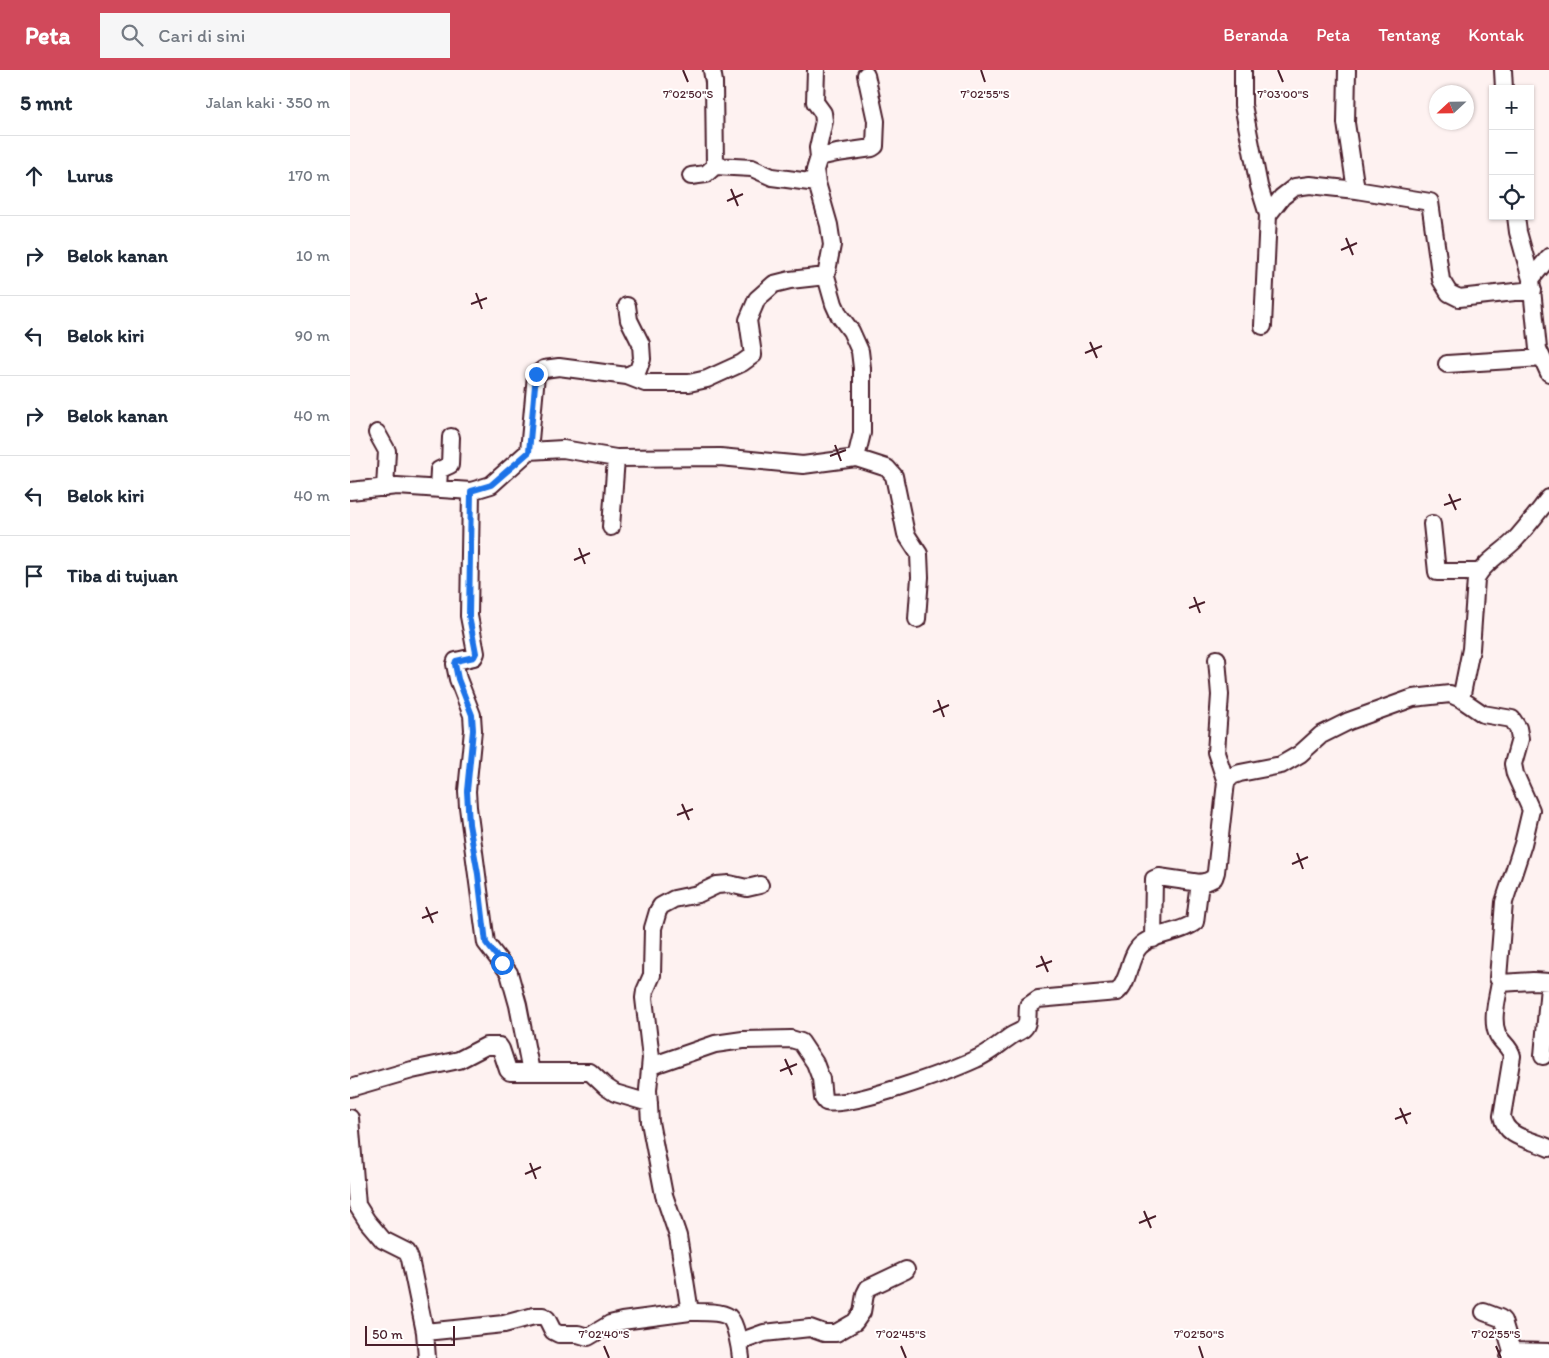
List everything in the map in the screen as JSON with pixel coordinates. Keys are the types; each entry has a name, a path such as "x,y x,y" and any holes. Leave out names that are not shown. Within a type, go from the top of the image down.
{"street":[{"path":"712,70 714,82 715,166"},
{"path":"816,70 815,102 823,113 824,121 818,148 819,157 815,170 832,245 826,276 834,304 839,315 851,331 860,351 862,368 862,433 856,458"},
{"path":"1243,70 1243,105 1259,186 1268,215 1263,326"},
{"path":"1347,70 1346,123 1356,190"},
{"path":"1503,70 1504,85"},
{"path":"819,157 875,146 876,121 866,75"},
{"path":"692,176 706,174 715,166 752,168 772,177 817,183"},
{"path":"1268,215 1282,198 1295,187 1310,185 1356,190 1430,202 1441,280 1449,293 1459,298 1532,285 1549,258"},
{"path":"1447,364 1545,366 1538,349 1532,285 1516,220"},
{"path":"529,452 536,374 544,369 559,367 627,376 645,383 689,383 707,379 742,363 753,355 748,320 757,299 774,284 790,280 826,276"},
{"path":"627,306 628,320 641,344 642,359 638,370 627,376"},
{"path":"377,434 387,451 385,488"},
{"path":"438,488 439,470 450,465 451,437"},
{"path":"350,492 397,486 471,491 491,485 529,452 563,449 616,458 720,457 803,464 856,458 887,468 894,476 905,531 919,554 920,576 917,619"},
{"path":"611,528 616,458"},
{"path":"471,491 469,616 476,653 474,657 464,658 456,661 455,664 458,679 473,722 467,791 469,824 478,874 486,943 509,972 518,1005 531,1072"},
{"path":"1461,699 1471,649 1478,572 1511,544 1549,498"},
{"path":"1432,524 1437,572 1478,572"},
{"path":"1154,938 1154,879 1159,877 1200,883 1214,878 1216,872 1226,782 1216,752 1220,695 1217,659"},
{"path":"1226,782 1232,776 1240,773 1281,765 1300,754 1321,735 1348,721 1413,698 1450,694 1483,714 1512,719 1515,722 1520,739 1513,764 1515,774 1531,810 1523,844 1504,902 1498,978 1500,982 1495,1012 1498,1037 1511,1051 1512,1056 1502,1116 1503,1123 1510,1131 1525,1140 1549,1148"},
{"path":"650,1068 716,1044 743,1040 791,1039 801,1042 815,1063 821,1079 822,1094 826,1102 832,1104 855,1100 920,1080 975,1060 992,1051 1026,1026 1028,1006 1038,999 1117,992 1123,985 1134,953 1140,946 1154,938 1183,929 1195,922 1200,883"},
{"path":"690,1312 678,1236 664,1195 650,1122 651,1058 644,998 652,975 653,928 661,906 674,899 698,894 717,885 729,884 747,888 760,886"},
{"path":"1500,982 1533,981 1549,984 1543,1056"},
{"path":"350,1088 412,1070 459,1060 475,1050 494,1045 501,1048 510,1072 592,1072 606,1087 614,1092 649,1103"},
{"path":"650,1068 659,1097 654,1140"},
{"path":"350,1118 357,1205 367,1221 383,1240 407,1252 413,1268 425,1332 427,1358"},
{"path":"425,1332 504,1324 534,1316 543,1316 548,1319 553,1330 559,1334 578,1334 588,1337 610,1324 622,1321 690,1312 708,1312 729,1317 732,1321 740,1350 764,1333 810,1328 824,1333 836,1333 855,1322 862,1312 864,1294 868,1288 906,1270"},
{"path":"1484,1312 1503,1321 1511,1354 1549,1352"}],"route":[{"path":"502,963 486,943 478,874 469,824 467,791 473,730 472,715 458,679 455,662 464,658 474,657 476,653 469,616 471,491 491,485 529,452 536,374"}]}
